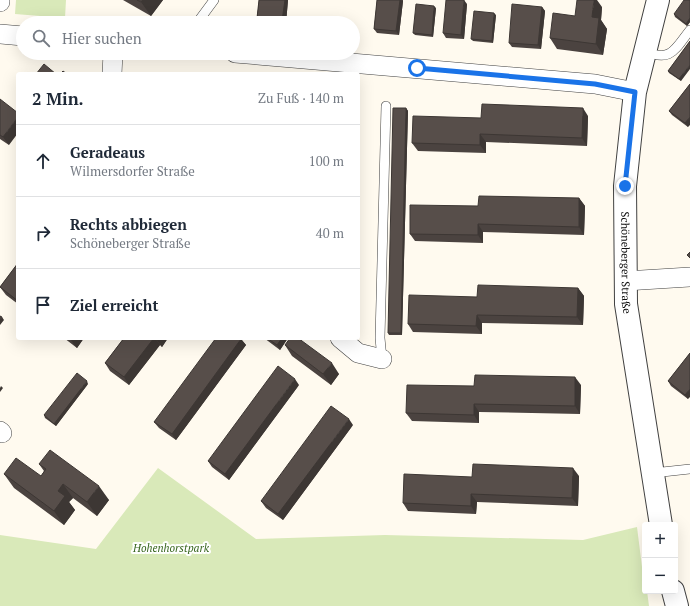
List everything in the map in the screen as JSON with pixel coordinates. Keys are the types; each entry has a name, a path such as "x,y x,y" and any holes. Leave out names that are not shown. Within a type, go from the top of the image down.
{"street":[{"name":"Schöneberger Straße","path":"658,0 635,92 625,186 625,281 627,316 660,522"},
{"path":"0,34 16,35"},
{"path":"112,72 113,60"},
{"path":"287,60 354,69 595,84 635,92"},
{"path":"625,281 690,277"},
{"path":"342,340 358,353 382,360"},
{"path":"664,606 665,594"},
{"path":"674,594 677,606"}],"lane":[{"path":"202,16 214,0"},
{"path":"645,52 657,57 666,56 675,49 690,30"},
{"path":"382,360 380,338 386,106"},
{"path":"652,473 690,469"}],"green space":[{"path":"16,0 66,0 65,16 15,14"},
{"name":"Hohenhorstpark","path":"158,468 256,539 385,535 583,540 637,527 642,567 642,594 647,594 649,606 0,606 0,535 96,549"}],"building":[{"path":"259,0 285,0 283,16 257,16"},
{"path":"377,0 400,0 396,31 374,29"},
{"path":"446,0 464,0 461,35 443,33"},
{"path":"577,0 594,0 592,17 599,18 596,44 550,38 553,13 575,16"},
{"path":"684,0 690,0 690,18 686,24 674,14"},
{"path":"416,4 434,6 432,35 413,33"},
{"path":"512,4 542,7 538,45 509,43"},
{"path":"474,11 494,13 492,41 471,39"},
{"path":"690,41 690,65 679,79 668,71"},
{"path":"44,64 54,72 38,72"},
{"path":"690,84 690,117 685,123 669,111"},
{"path":"0,99 16,111 16,120 3,137 0,135"},
{"path":"482,104 583,108 582,138 480,134 480,145 412,143 413,116 481,118"},
{"path":"393,108 406,108 401,333 388,333"},
{"path":"479,196 579,198 579,227 478,224 478,235 410,234 410,205 478,206"},
{"path":"16,266 16,299 0,287"},
{"path":"478,285 578,288 577,317 477,315 476,326 408,324 409,295 477,297"},
{"path":"122,340 152,340 124,377 105,363"},
{"path":"215,340 240,340 172,434 154,422"},
{"path":"270,340 281,340 277,345"},
{"path":"289,340 301,340 332,363 323,374 285,345"},
{"path":"690,353 690,389 685,395 668,381"},
{"path":"278,366 295,379 225,474 208,461"},
{"path":"77,373 87,381 54,424 44,415"},
{"path":"475,375 575,377 575,406 474,404 474,415 406,413 407,385 474,386"},
{"path":"331,406 349,419 278,514 261,501"},
{"path":"50,450 99,486 87,502 63,484 58,491 65,496 54,511 4,474 16,458 41,476 46,469 39,464"},
{"path":"473,464 573,468 572,498 471,494 471,506 403,503 404,474 472,477"}],"route":[{"path":"417,68 595,84 635,92 625,186"}]}
